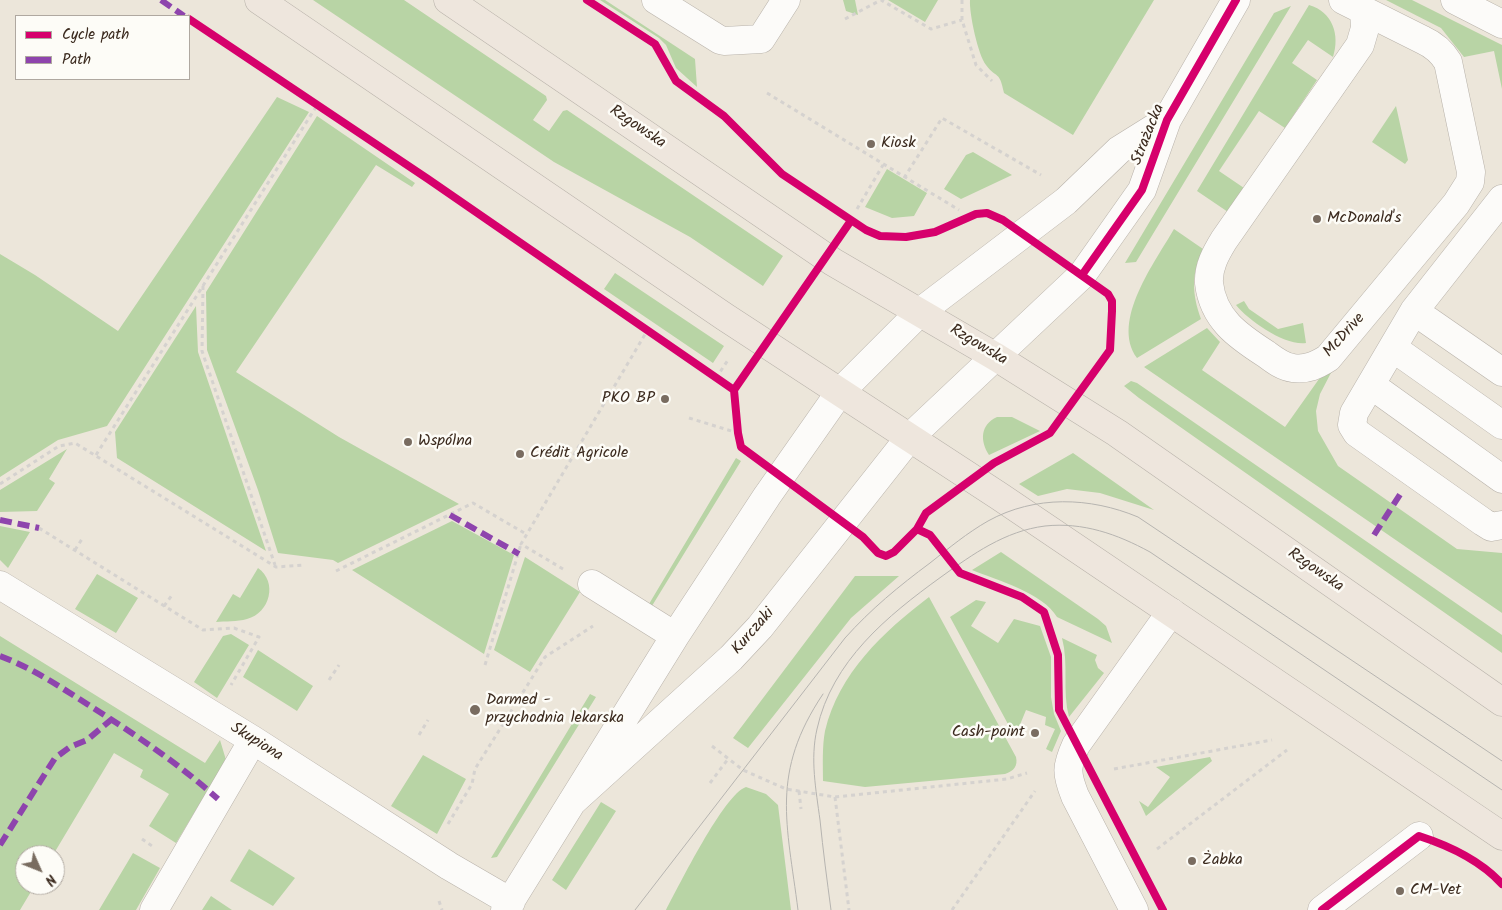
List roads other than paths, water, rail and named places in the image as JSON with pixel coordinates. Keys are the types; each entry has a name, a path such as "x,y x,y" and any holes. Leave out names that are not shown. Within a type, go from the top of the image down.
{"main road":[{"path":"259,0 709,306 910,437 1502,836"},
{"name":"Rzgowska","path":"448,0 833,262 996,357 1117,432 1502,702"}],"street":[{"path":"656,0 724,41 761,39 786,0"},
{"name":"Strażacka","path":"910,437 1082,276 1096,258 1142,190 1166,120 1236,0"},
{"path":"1455,0 1502,24"},
{"name":"McDrive","path":"1354,5 1430,43 1443,54 1448,62 1470,163 1470,182 1456,204 1328,358 1314,366 1290,368 1235,334 1227,325 1213,299 1210,271 1214,257 1224,240 1360,45 1365,28 1354,5"},
{"name":"Strażacka","path":"840,392 920,312 1066,201 1119,150 1166,120"},
{"path":"1502,199 1414,311 1354,413 1352,425 1357,433 1483,522 1492,527 1502,525"},
{"path":"1414,311 1502,372"},
{"path":"1393,348 1502,426"},
{"path":"1371,385 1502,479"},
{"name":"Kurczaki","path":"508,906 675,636 767,496 840,392"},
{"name":"Kurczaki","path":"572,802 731,658 760,627 910,437"},
{"path":"592,584 675,636"},
{"name":"Skupiona","path":"0,585 253,740 508,906"},
{"path":"1134,910 1075,796 1068,780 1068,763 1076,746 1171,612"},
{"path":"154,910 253,740"},
{"path":"1322,910 1419,836"}],"tram line":[{"path":"635,910 845,638 865,617 907,580 980,526 1006,513 1043,503 1082,503 1120,510 1138,517 1502,761"},
{"path":"831,910 815,786 814,752 817,729 824,705 835,682 864,642 882,624 921,592 965,560 1003,538 1045,526 1073,526 1099,531 1125,540 1150,552 1502,790"},
{"path":"798,910 787,824 786,799 795,749 806,722 823,694"}],"place":[{"name":"Kiosk","path":"871,144"},
{"name":"McDonald's","path":"1317,219"},
{"name":"PKO BP","path":"665,399"},
{"name":"Wspólna","path":"408,442"},
{"name":"Crédit Agricole","path":"520,454"},
{"name":"Darmed - przychodnia lekarska","path":"475,710"},
{"name":"Cash-point","path":"1035,733"},
{"name":"Żabka","path":"1192,861"},
{"name":"CM-Vet","path":"1400,891"}]}
